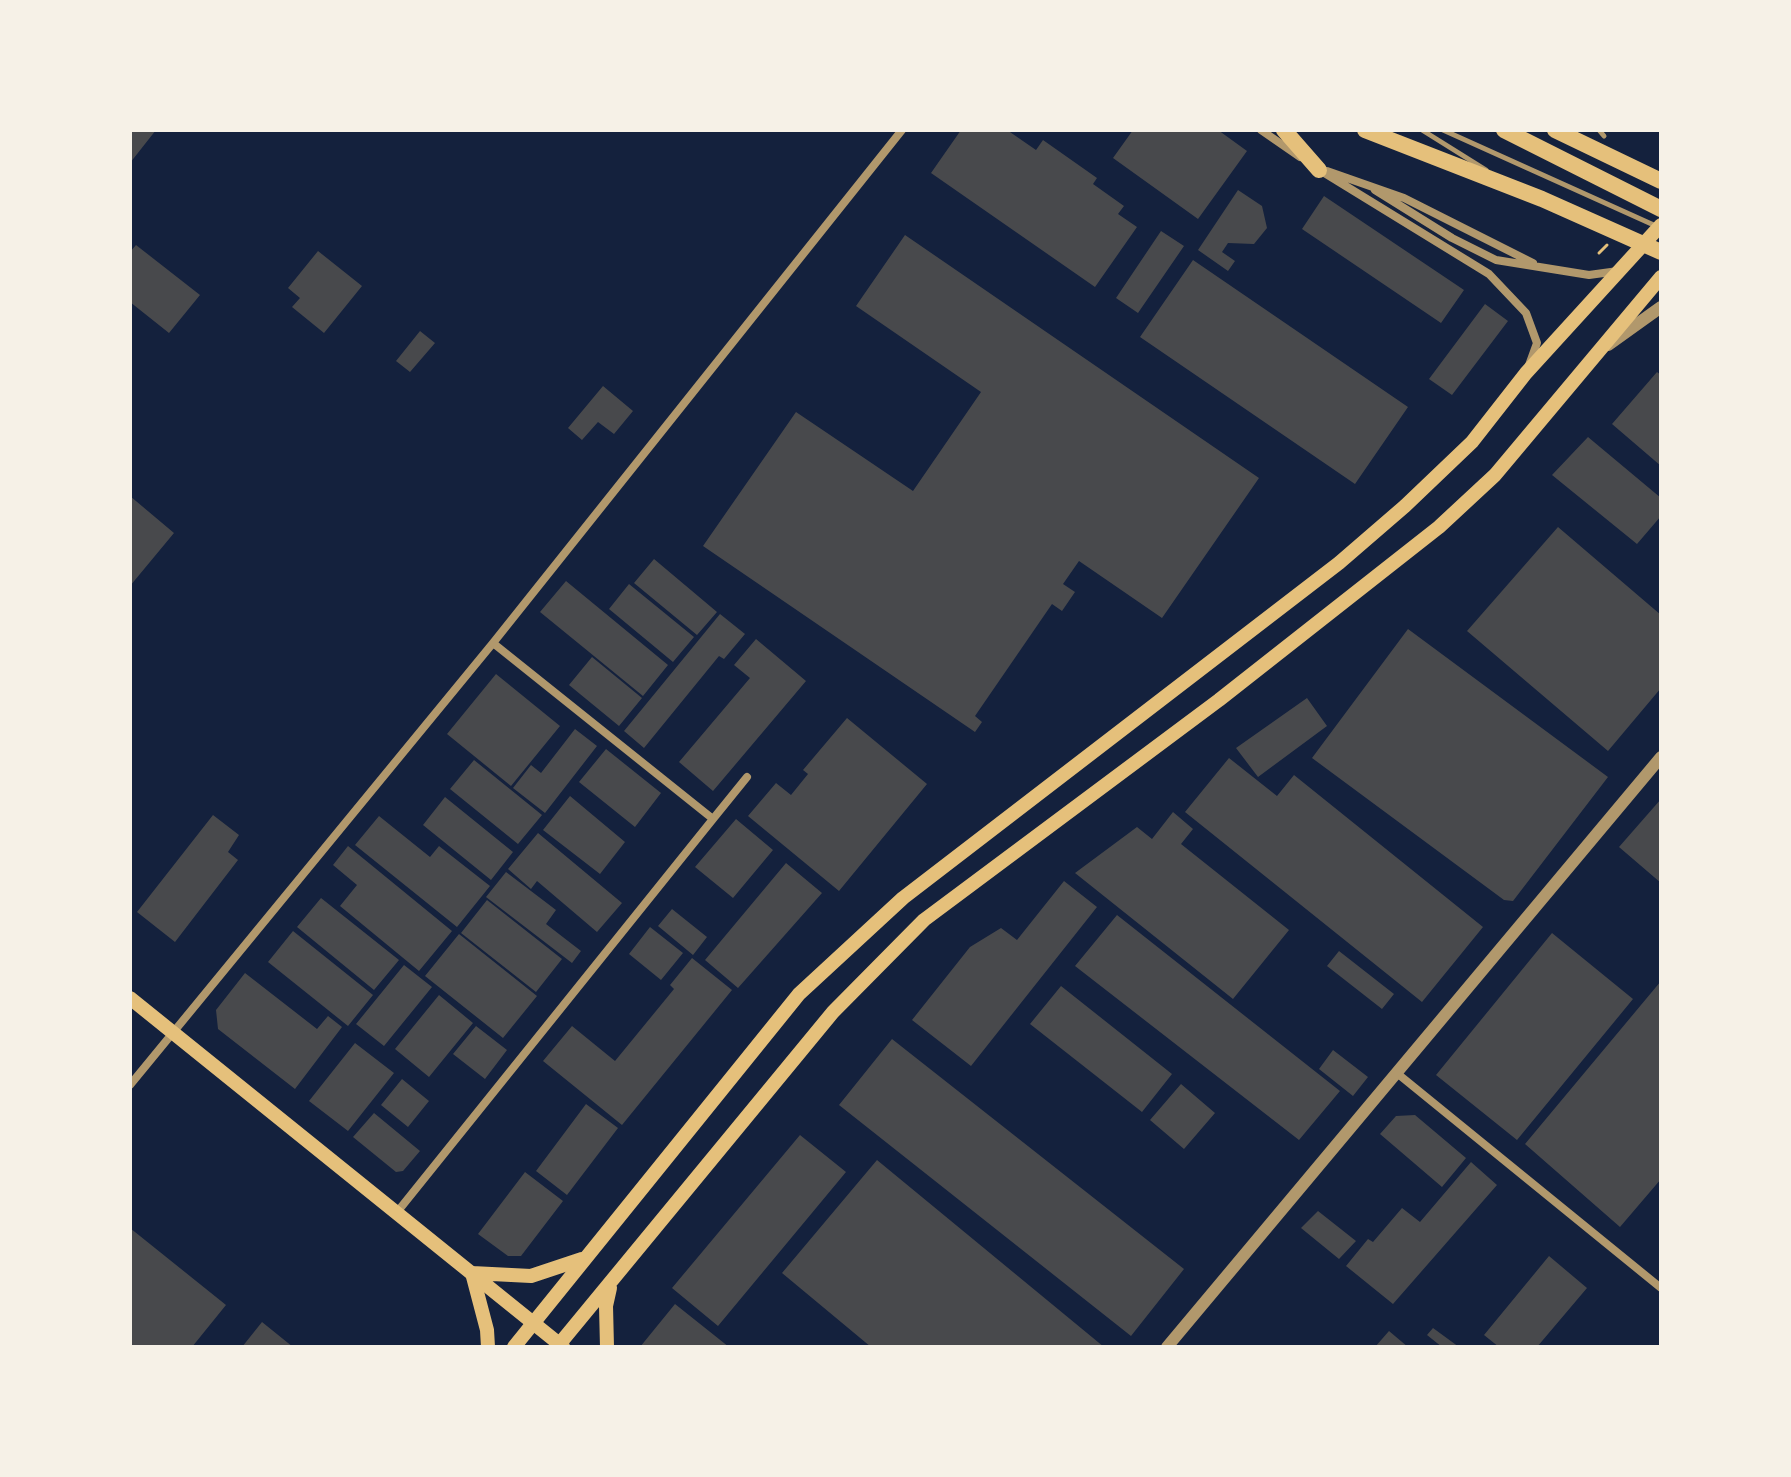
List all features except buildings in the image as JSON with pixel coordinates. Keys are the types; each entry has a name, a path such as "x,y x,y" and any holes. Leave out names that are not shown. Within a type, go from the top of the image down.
{"highway":[{"path":"1284,130 1319,170"},
{"path":"1365,130 1542,199 1661,252"},
{"path":"1504,130 1572,161 1661,209"},
{"path":"1555,130 1661,181"}],"main road":[{"path":"514,1347 799,994 903,898 1372,535 1472,442 1526,373 1660,229"},
{"path":"130,998 398,1211 560,1346 833,1012 924,920 1219,700 1439,527 1495,475 1661,277"},
{"path":"472,1273 531,1276 582,1259"},
{"path":"472,1273 487,1330 488,1347"},
{"path":"607,1347 606,1306 611,1285"}],"street":[{"path":"130,1085 493,643 902,130"},
{"path":"1261,130 1319,170 1489,274 1526,313 1537,343 1526,373"},
{"path":"1319,170 1351,177 1439,231 1496,260 1589,275 1619,271"},
{"path":"1375,190 1404,198 1541,267"},
{"path":"1596,354 1661,307"},
{"path":"493,643 713,819"},
{"path":"1167,1347 1661,757"},
{"path":"398,1211 747,777"},
{"path":"1398,1074 1661,1288"}],"lane":[{"path":"1422,130 1519,191"},
{"path":"1443,130 1660,229"},
{"path":"1599,130 1604,136"}]}
